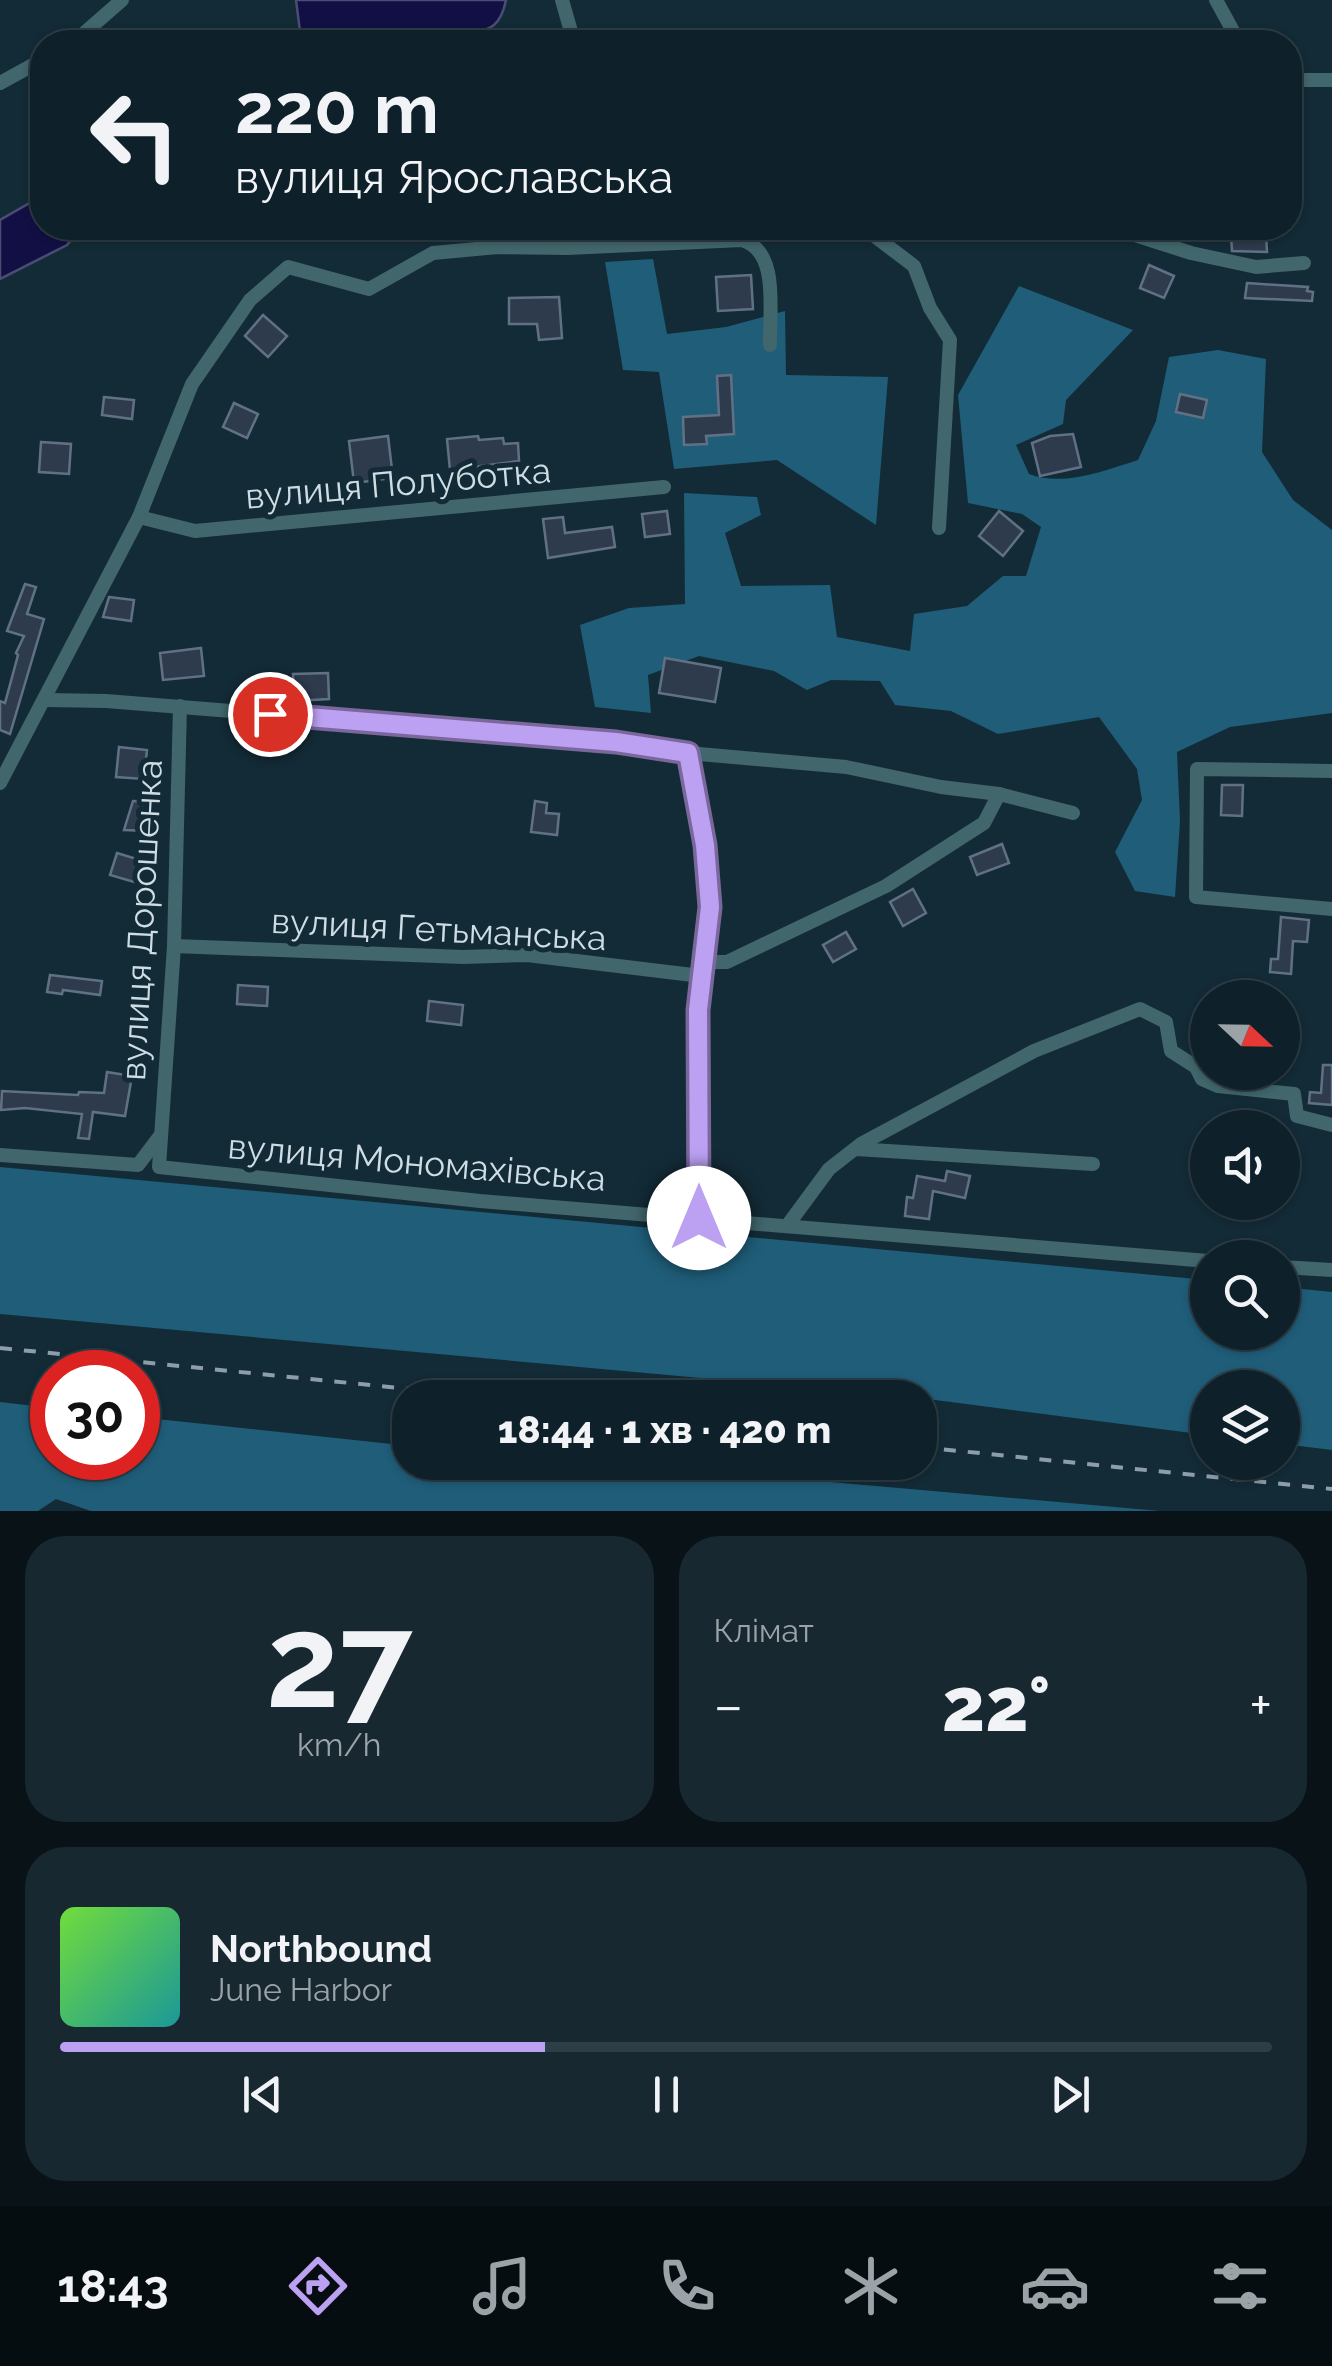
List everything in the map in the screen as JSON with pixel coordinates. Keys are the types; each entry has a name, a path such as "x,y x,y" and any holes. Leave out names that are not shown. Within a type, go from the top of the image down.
{"street":[{"path":"88,30 122,0"},
{"path":"562,0 571,30"},
{"path":"1216,0 1232,30"},
{"path":"0,83 30,67"},
{"path":"1302,80 1332,80"},
{"path":"566,248 571,240"},
{"path":"0,783 139,517 192,384 250,300 288,267 369,289 433,253 498,247 742,240 756,244 767,262 770,345"},
{"path":"880,240 914,266 930,308 950,340 939,528"},
{"path":"1149,240 1192,254 1256,267 1304,263"},
{"name":"вулиця Полуботка","path":"139,517 196,531 664,487"},
{"path":"46,700 180,706 616,742 688,753 846,767 941,787 1000,794 1073,813"},
{"name":"вулиця Дорошенка","path":"159,1167 174,946 180,706"},
{"path":"688,753 705,845 709,892 698,1010 699,1218"},
{"path":"1332,771 1196,768 1196,897 1332,909"},
{"path":"705,952 712,962 727,962 886,886 984,823 1000,794"},
{"name":"вулиця Гетьманська","path":"174,946 463,958 527,956 702,976"},
{"path":"787,1226 829,1169 855,1149 1034,1051 1140,1008 1166,1022 1171,1050 1196,1067 1202,1079 1218,1086 1294,1094 1297,1116 1332,1124"},
{"path":"0,1155 138,1165 160,1136"},
{"path":"855,1149 1094,1164"},
{"name":"вулиця Мономахівська","path":"159,1167 480,1201 1190,1260"},
{"path":"1300,1268 1330,1270"}],"shaded area":[{"path":"296,0 506,0 498,21 485,30 300,30"},
{"path":"30,203 30,240 71,240 0,279 0,220"},
{"path":"653,259 667,334 726,327 785,311 786,375 888,377 876,525 777,460 674,469 659,372 623,370 605,262"},
{"path":"1019,286 1133,330 1066,400 1063,424 1016,445 1029,474 1070,478 1138,460 1156,421 1169,357 1218,350 1266,359 1262,452 1293,500 1332,530 1332,713 1230,727 1177,752 1180,821 1175,897 1135,891 1115,852 1142,800 1137,769 1099,717 998,734 951,711 895,705 880,681 831,680 807,690 774,671 699,656 648,675 651,713 595,707 580,625 629,608 685,604 684,493 757,497 761,515 725,533 741,586 830,585 837,637 910,651 914,614 967,606 1003,576 1026,576 1041,527 1022,514 968,503 958,395"},
{"path":"0,1167 1190,1278 1190,1350 1300,1350 1300,1289 1332,1292 1332,1450 1300,1446 1300,1370 1190,1370 1190,1433 937,1400 937,1380 723,1380 0,1314"},
{"path":"0,1402 30,1405 30,1480 160,1480 160,1419 392,1444 392,1480 808,1480 1160,1511 91,1511 56,1499 38,1511 0,1511"}],"building":[{"path":"1231,240 1266,240 1267,252 1232,251"},
{"path":"1149,265 1174,276 1164,298 1140,288"},
{"path":"751,275 753,309 718,311 716,277"},
{"path":"1247,283 1308,287 1307,291 1313,292 1312,301 1245,298"},
{"path":"559,297 562,338 539,340 537,324 509,324 509,298"},
{"path":"263,315 287,336 268,357 245,336"},
{"path":"731,375 734,434 706,436 707,444 684,445 683,417 719,415 717,376"},
{"path":"1180,394 1207,400 1203,418 1176,412"},
{"path":"104,397 134,400 132,419 102,415"},
{"path":"234,403 258,414 247,438 223,427"},
{"path":"1073,434 1081,467 1040,476 1032,443"},
{"path":"388,436 393,478 354,483 349,441"},
{"path":"478,436 479,440 503,438 504,444 518,443 519,461 450,470 447,439"},
{"path":"41,442 71,444 69,474 39,472"},
{"path":"667,511 670,534 645,537 642,514"},
{"path":"999,511 1023,531 1003,556 979,536"},
{"path":"563,517 565,533 612,527 615,547 548,558 543,519"},
{"path":"25,584 36,587 27,614 44,619 10,734 0,730 0,701 5,703 16,653 24,636 7,631"},
{"path":"109,597 134,600 131,621 103,617"},
{"path":"201,648 204,676 163,680 160,653"},
{"path":"665,658 721,668 715,702 659,693"},
{"path":"328,673 329,699 294,701 293,674"},
{"path":"119,747 147,750 144,779 116,777"},
{"path":"1222,785 1243,785 1242,816 1221,815"},
{"path":"133,801 150,802 149,831 124,830"},
{"path":"535,801 547,803 546,813 559,814 557,835 531,832"},
{"path":"1002,844 1009,863 977,875 970,857"},
{"path":"117,853 140,860 134,882 110,875"},
{"path":"913,889 926,913 903,926 890,902"},
{"path":"1281,917 1309,920 1307,942 1293,941 1291,974 1270,972 1271,959 1278,959"},
{"path":"846,932 856,949 833,962 823,945"},
{"path":"50,975 102,981 100,995 47,992"},
{"path":"238,985 268,987 267,1006 237,1004"},
{"path":"429,1001 463,1005 461,1025 427,1021"},
{"path":"1323,1065 1332,1065 1332,1105 1309,1103 1310,1092 1321,1093"},
{"path":"107,1072 132,1076 125,1116 93,1112 89,1139 78,1138 82,1114 25,1108 1,1110 2,1091 104,1093"},
{"path":"947,1171 970,1176 965,1198 933,1191 929,1219 905,1216 907,1197 913,1198 917,1176 945,1181"}],"railway":[{"path":"0,1348 392,1387"},
{"path":"937,1449 1332,1489"}],"route":[{"path":"270,714 616,742 688,753 705,845 710,907 698,1010 699,1218"}]}
